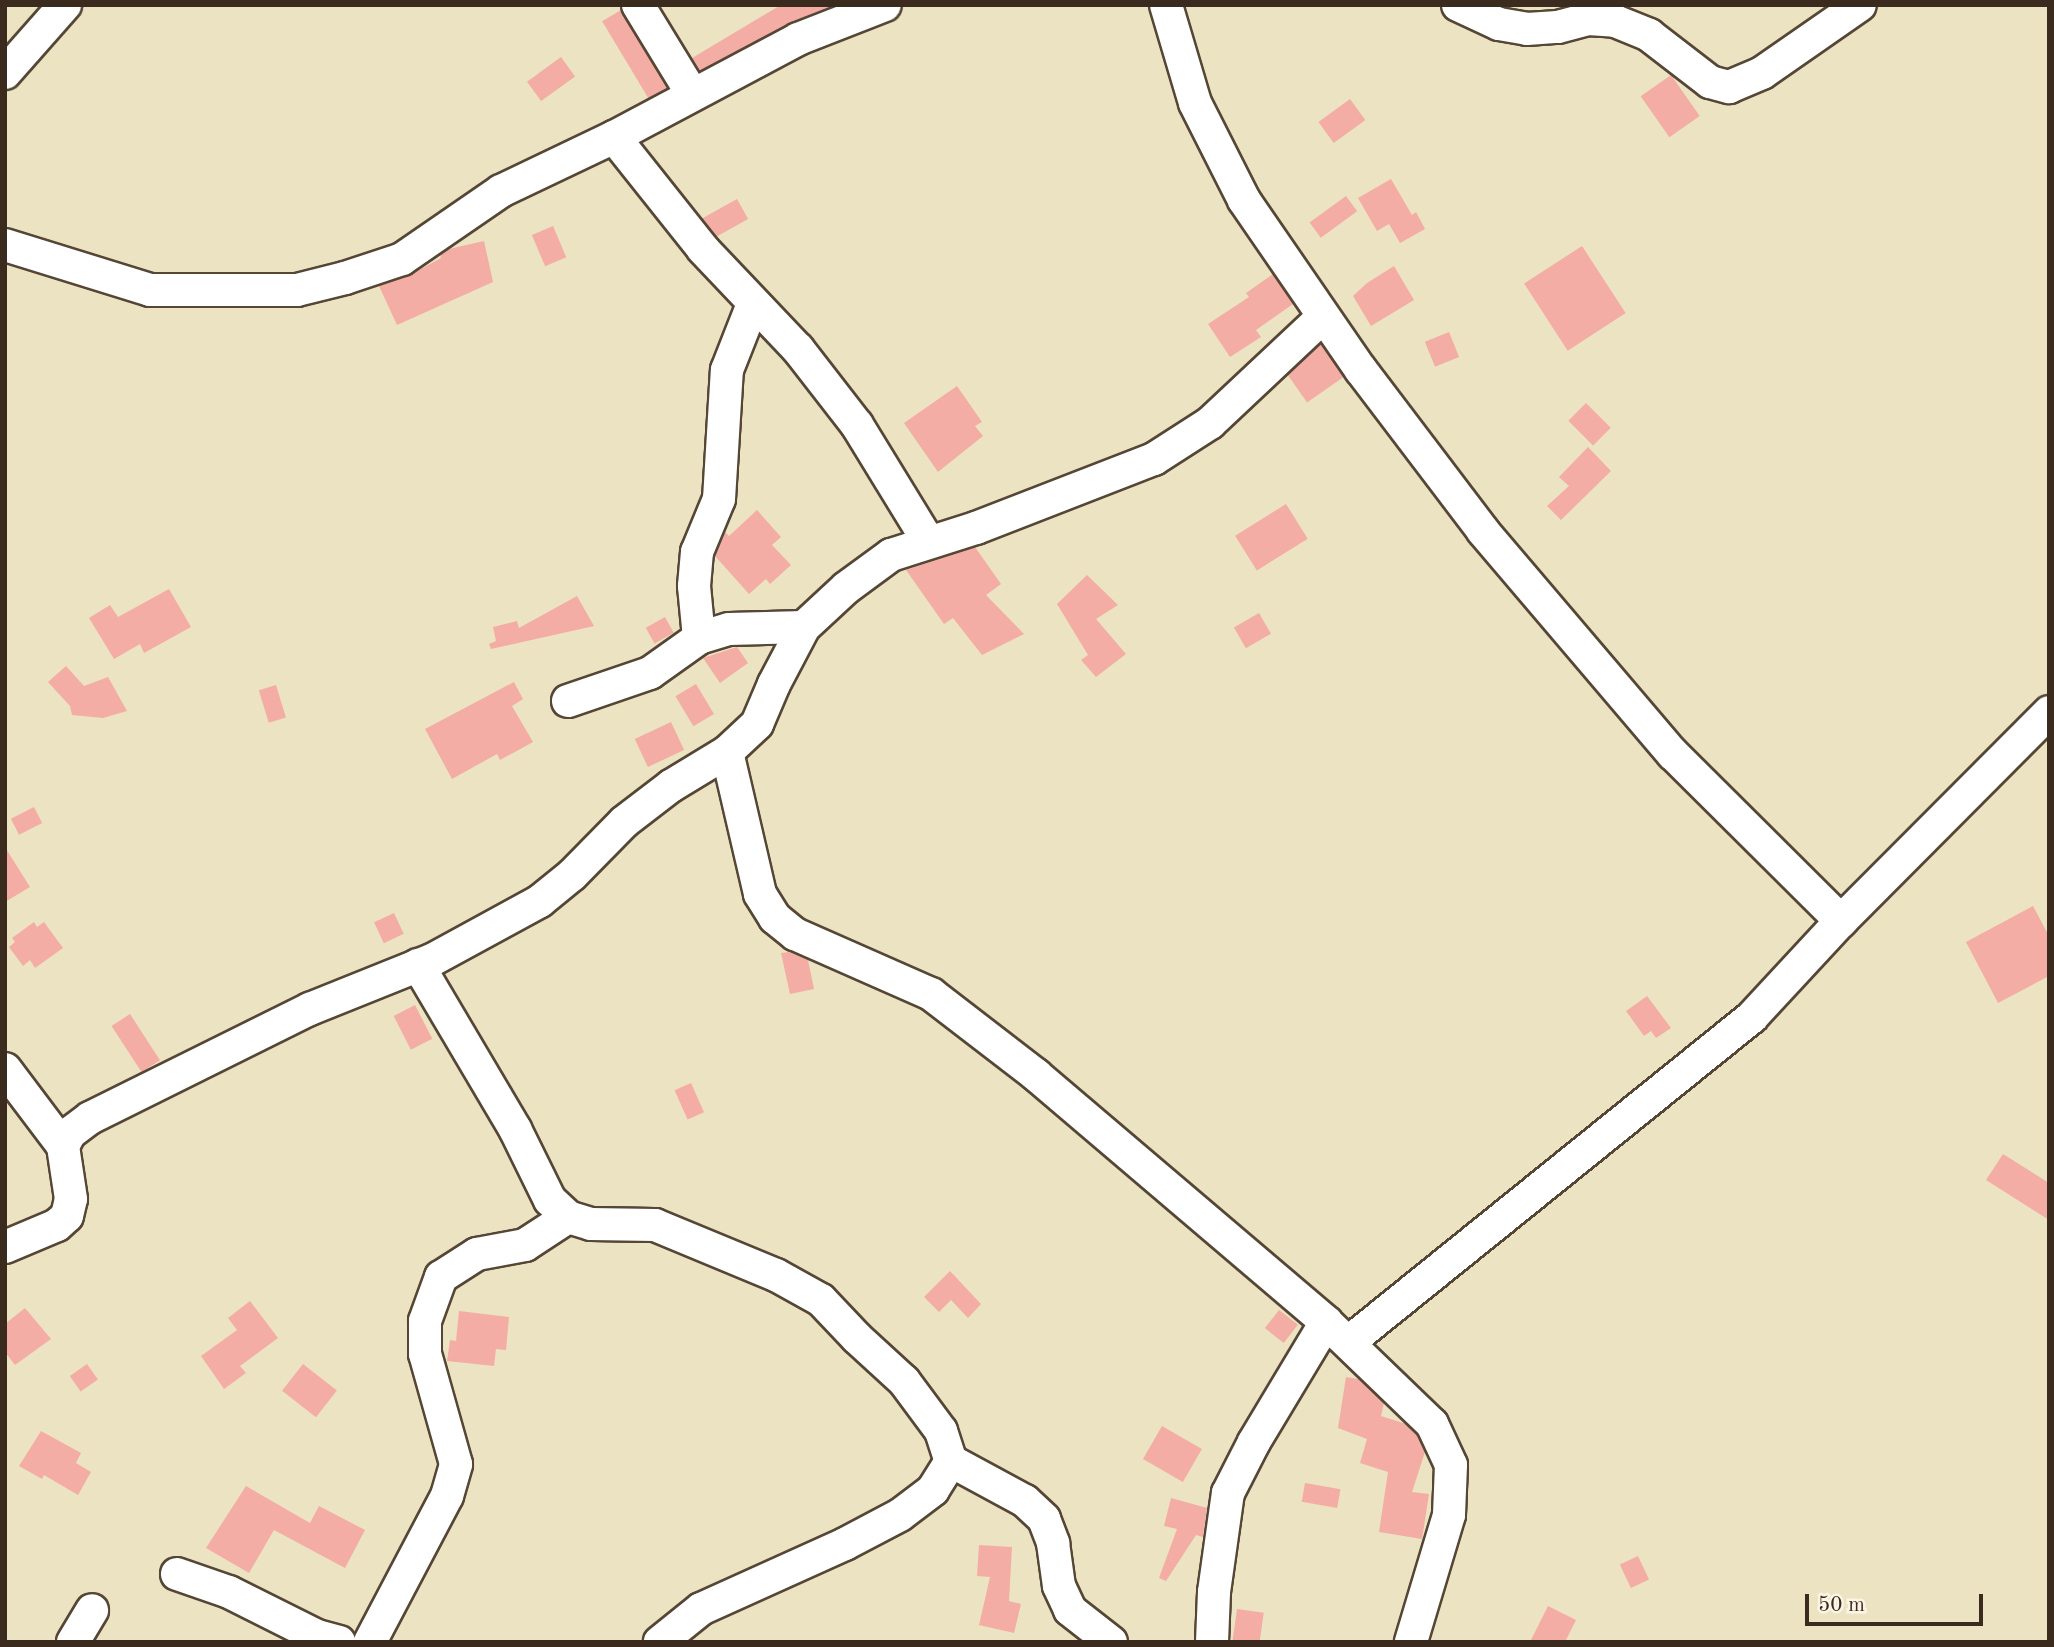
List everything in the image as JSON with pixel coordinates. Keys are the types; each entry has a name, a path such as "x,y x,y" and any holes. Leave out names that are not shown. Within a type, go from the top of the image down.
{"street":[{"path":"5,73 65,5"},
{"path":"638,5 693,96"},
{"path":"5,245 150,290 297,290 402,258 501,191 614,138 798,38 885,5"},
{"path":"1166,5 1195,103 1244,200 1323,317 1483,531 1673,754 1841,921"},
{"path":"1458,5 1499,24 1527,29 1558,27 1588,19 1615,20 1649,35 1710,82 1728,87 1762,73 1860,5"},
{"path":"614,138 703,249 798,349 857,425 928,541"},
{"path":"699,638 694,586 697,552 719,499 727,370 753,304"},
{"path":"63,1146 70,1133 90,1118 310,1009 418,965 540,901 572,875 624,822 671,786 727,752 757,724 779,673 804,627 846,588 891,555 928,541 976,528 1154,459 1210,424 1323,317"},
{"path":"568,701 650,673 699,638 729,629 804,627"},
{"path":"1212,1642 1214,1592 1228,1493 1254,1441 1338,1332 1752,1017 1841,921 2049,712"},
{"path":"727,752 760,894 775,918 795,934 931,994 1036,1075 1338,1332 1432,1424 1451,1465 1448,1515 1411,1642"},
{"path":"418,965 515,1129 550,1200 568,1217 591,1224 655,1225 776,1275 821,1300 856,1338 904,1381 941,1431 951,1461 1025,1501 1044,1519 1053,1543 1059,1586 1070,1610 1111,1642"},
{"path":"5,1069 63,1146 71,1199 67,1216 57,1225 5,1247"},
{"path":"370,1642 447,1496 456,1464 425,1354 425,1321 441,1277 477,1254 525,1245 568,1217"},
{"path":"660,1642 701,1609 845,1544 900,1515 933,1490 951,1461"},
{"path":"177,1574 229,1592 317,1636 339,1642"},
{"path":"73,1642 92,1610"}],"building":[{"path":"781,5 834,5 789,23 700,71 692,58"},
{"path":"621,10 668,88 649,99 602,21"},
{"path":"561,57 575,76 541,101 527,82"},
{"path":"1671,75 1700,116 1669,137 1641,96"},
{"path":"1350,99 1365,120 1334,143 1318,122"},
{"path":"1391,179 1412,215 1416,212 1425,229 1400,243 1389,224 1377,231 1358,198"},
{"path":"1346,196 1357,211 1321,238 1310,222"},
{"path":"737,199 748,219 713,239 702,218"},
{"path":"553,226 566,257 545,266 532,235"},
{"path":"484,241 493,282 397,325 379,286 412,274 441,258 440,255 449,249"},
{"path":"1582,246 1626,313 1568,351 1524,284"},
{"path":"1394,266 1414,300 1371,326 1353,296 1367,283"},
{"path":"1273,274 1293,304 1256,330 1261,337 1230,357 1208,324 1249,297 1246,293"},
{"path":"1449,332 1459,357 1435,367 1425,342"},
{"path":"1321,344 1344,377 1307,403 1284,370"},
{"path":"957,386 982,422 975,426 983,436 938,472 904,423"},
{"path":"1586,403 1611,428 1593,445 1568,421"},
{"path":"1588,447 1611,471 1561,520 1547,506 1569,486 1559,477"},
{"path":"1286,504 1308,539 1257,571 1235,536"},
{"path":"757,510 781,537 772,545 791,565 770,584 766,579 749,594 715,556 725,532 729,536"},
{"path":"975,547 1001,584 986,595 1024,634 982,655 953,618 944,624 906,570"},
{"path":"1087,575 1118,605 1096,619 1126,654 1096,677 1081,660 1088,655 1057,604"},
{"path":"169,589 191,627 144,653 140,644 114,659 89,618 110,605 118,617"},
{"path":"577,596 594,626 491,649 489,644 496,641 493,627 517,621 519,628"},
{"path":"1259,613 1271,634 1246,648 1234,628"},
{"path":"665,617 674,633 654,643 646,628"},
{"path":"737,647 748,663 720,683 703,658"},
{"path":"66,666 84,686 108,677 127,711 103,718 72,715 70,706 48,682"},
{"path":"514,682 523,699 512,706 533,742 500,760 497,754 452,779 425,729"},
{"path":"696,684 714,714 693,726 675,696"},
{"path":"276,685 286,718 269,723 259,690"},
{"path":"671,722 684,750 648,767 635,739"},
{"path":"34,807 42,823 19,835 11,819"},
{"path":"5,847 30,887 5,902"},
{"path":"2033,906 2049,936 2049,976 1998,1003 1966,942"},
{"path":"394,913 404,934 384,943 374,922"},
{"path":"34,922 37,927 44,922 63,948 35,968 30,960 23,966 9,947 15,942 12,938"},
{"path":"789,952 808,960 814,989 790,994 781,953"},
{"path":"1647,996 1671,1028 1656,1038 1651,1031 1644,1036 1626,1011"},
{"path":"415,1005 432,1039 411,1050 394,1016"},
{"path":"130,1014 160,1060 142,1072 112,1026"},
{"path":"691,1083 704,1112 688,1120 675,1090"},
{"path":"2003,1154 2049,1183 2049,1220 1986,1180"},
{"path":"950,1271 981,1304 968,1318 951,1300 939,1312 924,1297"},
{"path":"250,1301 278,1338 240,1366 246,1373 224,1389 201,1356 237,1330 228,1318"},
{"path":"25,1308 51,1339 15,1365 5,1352 5,1324"},
{"path":"1279,1310 1298,1325 1284,1343 1265,1328"},
{"path":"459,1311 509,1317 506,1350 496,1349 494,1366 447,1361 450,1340 456,1341"},
{"path":"87,1364 98,1380 81,1392 70,1376"},
{"path":"303,1364 337,1390 316,1417 282,1391"},
{"path":"1346,1377 1359,1379 1384,1403 1381,1416 1406,1424 1417,1435 1425,1452 1412,1492 1429,1494 1422,1539 1379,1532 1388,1472 1360,1463 1367,1439 1338,1428"},
{"path":"1162,1426 1202,1449 1183,1482 1143,1459"},
{"path":"41,1431 81,1453 76,1463 91,1472 78,1495 44,1475 42,1479 19,1466"},
{"path":"1305,1483 1340,1489 1337,1508 1302,1502"},
{"path":"246,1486 310,1523 319,1506 365,1530 345,1568 274,1530 249,1573 206,1548"},
{"path":"1171,1498 1207,1508 1203,1537 1196,1535 1166,1581 1159,1578 1177,1529 1164,1526"},
{"path":"979,1545 1012,1547 1009,1601 1021,1604 1014,1633 979,1625 990,1577 977,1576"},
{"path":"1638,1556 1649,1580 1631,1588 1620,1564"},
{"path":"1548,1606 1576,1620 1565,1642 1530,1642"},
{"path":"1237,1609 1264,1613 1260,1642 1232,1642"}]}
